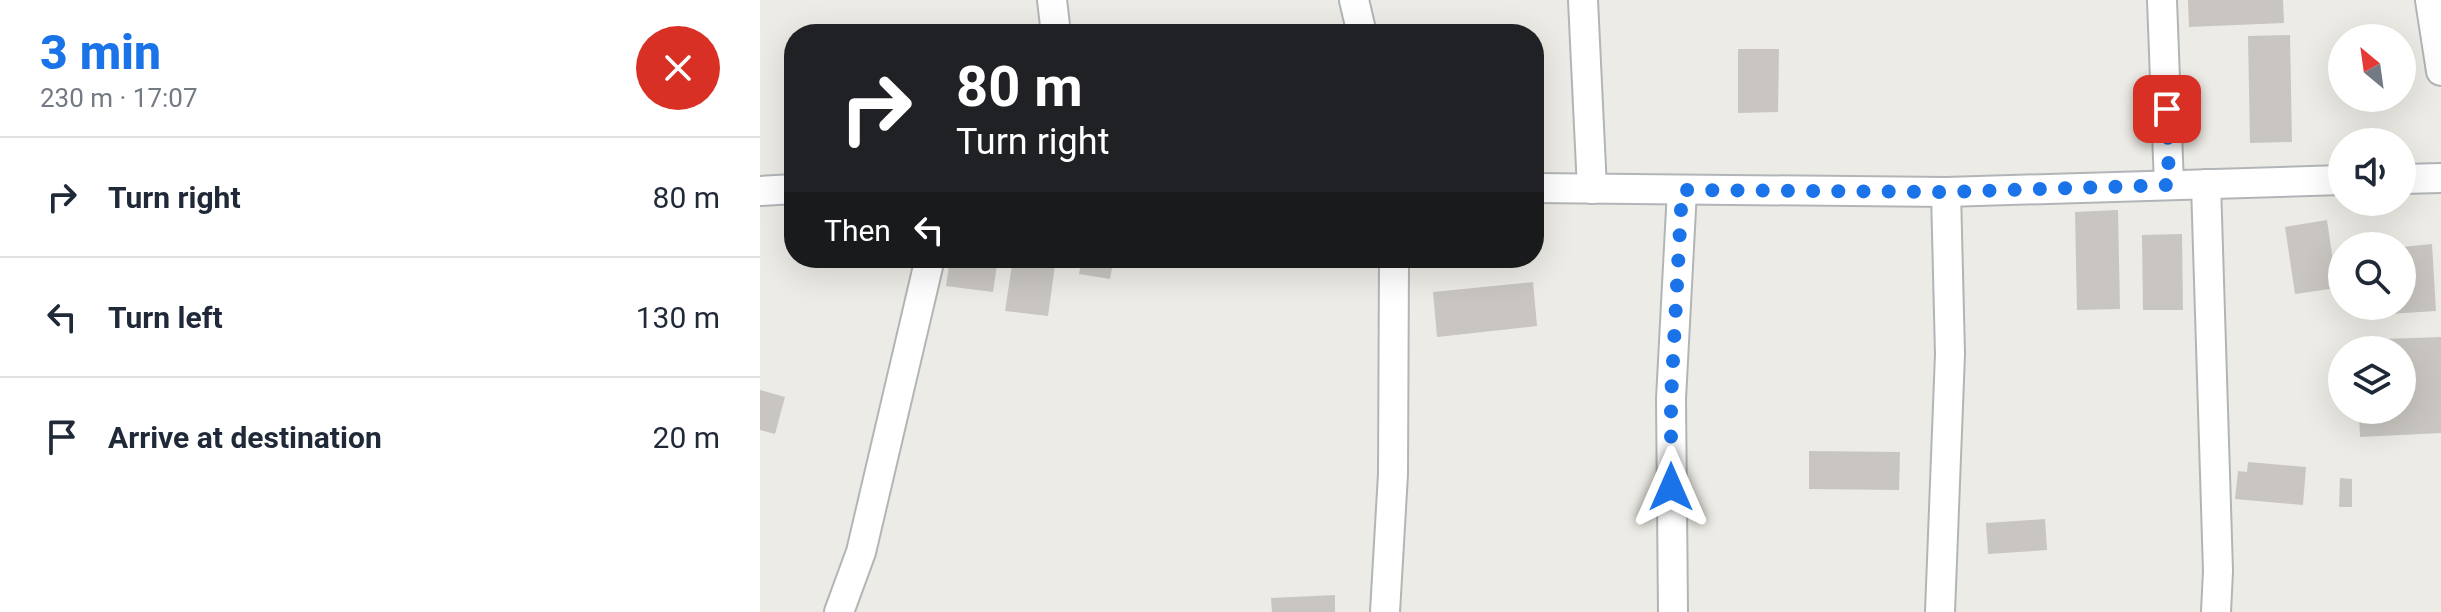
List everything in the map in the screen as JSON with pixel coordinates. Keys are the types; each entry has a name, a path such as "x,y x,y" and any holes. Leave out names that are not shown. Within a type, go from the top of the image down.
{"street":[{"path":"1052,0 1055,24"},
{"path":"1354,0 1360,24"},
{"path":"1583,0 1592,189"},
{"path":"2162,0 2169,185"},
{"path":"2430,0 2441,71"},
{"path":"2416,179 2441,178"},
{"path":"1544,188 1946,192 2328,180"},
{"path":"2206,184 2217,524 2216,612"},
{"path":"760,191 784,190"},
{"path":"1673,612 1671,399 1682,190"},
{"path":"1940,612 1950,354 1946,192"},
{"path":"839,612 861,552 928,268"},
{"path":"1385,612 1393,474 1394,268"}],"building":[{"path":"2188,0 2283,0 2284,23 2189,27"},
{"path":"2290,35 2292,142 2250,143 2248,36"},
{"path":"1738,49 1779,49 1778,112 1738,113"},
{"path":"2118,210 2120,309 2077,310 2075,212"},
{"path":"2327,220 2328,289 2295,294 2285,227"},
{"path":"2182,234 2183,310 2143,310 2142,235"},
{"path":"2432,244 2436,311 2416,312 2416,246"},
{"path":"949,268 997,268 993,292 946,286"},
{"path":"1011,268 1055,268 1048,316 1005,311"},
{"path":"1080,268 1112,268 1110,279 1079,274"},
{"path":"1533,282 1537,326 1437,337 1433,292"},
{"path":"2441,337 2441,433 2360,437 2360,424 2416,424 2416,338"},
{"path":"760,390 785,397 775,434 760,430"},
{"path":"1809,451 1900,452 1899,490 1809,489"},
{"path":"2248,462 2306,467 2303,505 2235,499 2238,471 2247,472"},
{"path":"2340,478 2352,479 2352,507 2339,507"},
{"path":"2045,519 2047,550 1988,554 1986,523"},
{"path":"1335,595 1335,612 1272,612 1271,598"}],"route":[{"path":"1671,487 1671,399 1682,190 1946,192 2169,185 2167,109"}]}
